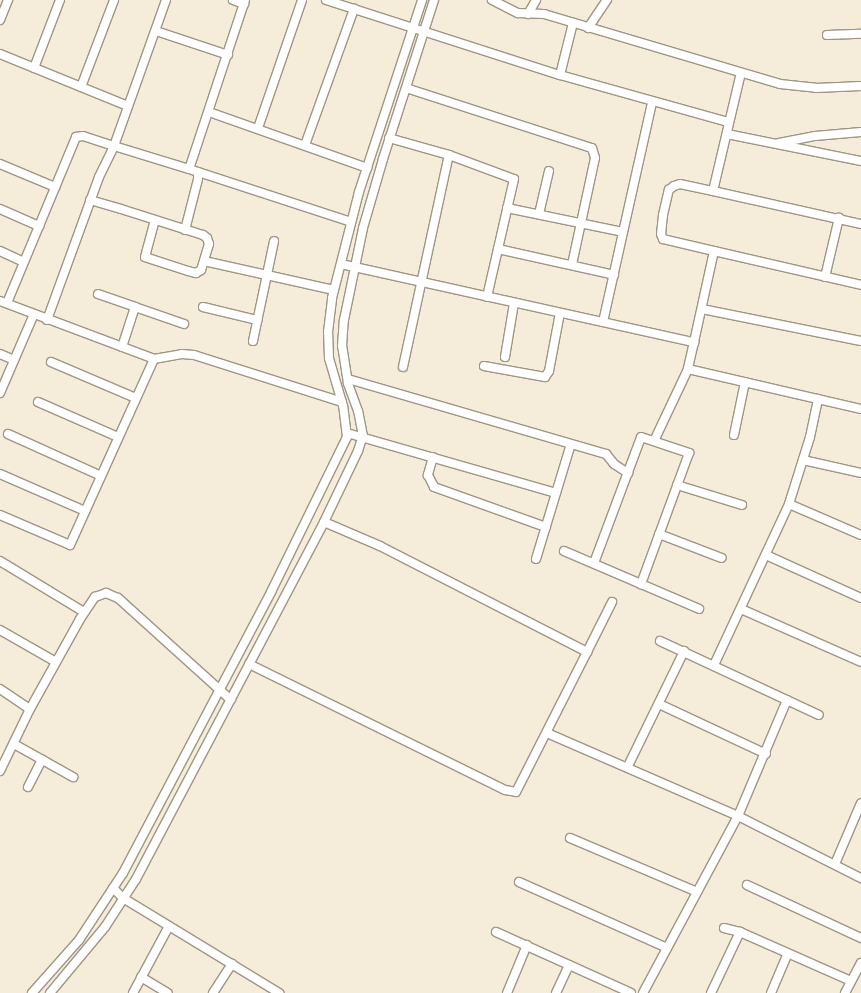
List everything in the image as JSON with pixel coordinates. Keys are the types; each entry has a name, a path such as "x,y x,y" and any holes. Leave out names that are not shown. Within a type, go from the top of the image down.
{"street":[{"path":"0,20 2,10 8,0"},
{"path":"34,68 60,0"},
{"path":"81,87 114,0"},
{"path":"47,320 90,200 114,146 166,0"},
{"path":"189,169 245,2 233,0"},
{"path":"258,128 302,0"},
{"path":"326,0 560,75 652,102 728,122"},
{"path":"37,991 79,940 113,888 301,533 347,433 342,402 329,358 328,332 334,290 351,222 367,168 422,0"},
{"path":"50,993 98,936 124,898 231,700 324,522 363,436 358,411 348,379 342,346 354,267 390,138 434,0"},
{"path":"492,0 512,11 528,14 540,13 780,84 816,88 861,86"},
{"path":"528,14 536,0"},
{"path":"588,28 607,0"},
{"path":"305,145 354,9"},
{"path":"560,75 574,23"},
{"path":"156,31 228,55"},
{"path":"827,34 861,34"},
{"path":"0,54 128,106"},
{"path":"713,191 727,134 728,122 741,73"},
{"path":"406,88 592,148 595,158 572,264"},
{"path":"603,322 652,102"},
{"path":"209,112 258,128 367,168"},
{"path":"775,144 815,136 861,132"},
{"path":"727,134 861,161"},
{"path":"342,402 194,355 182,354 154,359 47,320 4,302 24,262 76,137 83,136 351,222"},
{"path":"390,138 449,155 514,179 487,297"},
{"path":"403,367 449,155"},
{"path":"0,164 55,187"},
{"path":"539,214 549,171"},
{"path":"185,230 198,180 198,172"},
{"path":"861,224 680,184 669,190 663,215 661,234 668,242 714,251 861,286"},
{"path":"90,200 155,220 203,236 209,241 201,270 196,273 146,258 144,252 155,220"},
{"path":"507,208 623,232"},
{"path":"0,209 39,226"},
{"path":"825,277 838,218"},
{"path":"253,341 274,241"},
{"path":"498,249 614,274"},
{"path":"0,251 24,262"},
{"path":"654,441 688,369 714,251"},
{"path":"204,261 268,274 334,290"},
{"path":"341,264 694,342"},
{"path":"98,294 184,324"},
{"path":"505,357 514,303"},
{"path":"122,347 135,307"},
{"path":"203,307 257,320"},
{"path":"702,309 861,341"},
{"path":"484,366 547,376 560,313"},
{"path":"0,393 34,314"},
{"path":"0,354 14,360"},
{"path":"0,515 70,545 154,359"},
{"path":"51,362 136,398"},
{"path":"688,369 861,409"},
{"path":"348,379 606,454 614,464 628,473"},
{"path":"734,435 746,382"},
{"path":"714,665 741,610 789,504 803,460 818,399"},
{"path":"38,402 118,437"},
{"path":"347,433 363,436 556,493"},
{"path":"8,434 101,476"},
{"path":"594,563 641,437 689,453 641,584"},
{"path":"536,559 571,444"},
{"path":"433,457 428,475 434,487 546,527"},
{"path":"803,460 861,473"},
{"path":"0,474 85,511"},
{"path":"677,485 742,505"},
{"path":"789,504 861,535"},
{"path":"324,522 393,553 587,652"},
{"path":"659,534 722,558"},
{"path":"564,551 699,608"},
{"path":"766,555 861,598"},
{"path":"0,562 84,612"},
{"path":"0,771 30,709 84,612 95,597 110,594 231,700"},
{"path":"249,664 512,792 516,792 520,787 612,602"},
{"path":"741,610 861,662"},
{"path":"0,630 56,662"},
{"path":"660,641 819,715"},
{"path":"628,766 684,651"},
{"path":"0,689 30,709"},
{"path":"643,993 738,816 766,754 787,700"},
{"path":"659,704 766,754"},
{"path":"547,733 628,766 738,816 861,878"},
{"path":"14,744 73,777"},
{"path":"28,787 42,760"},
{"path":"835,864 861,803"},
{"path":"570,838 697,892"},
{"path":"519,882 667,948"},
{"path":"746,885 861,938"},
{"path":"113,888 124,898 279,993"},
{"path":"133,993 170,926"},
{"path":"724,928 740,932 852,981"},
{"path":"496,932 631,993"},
{"path":"711,993 740,932"},
{"path":"507,993 527,945"},
{"path":"771,993 788,953"},
{"path":"845,993 861,963"},
{"path":"213,993 232,964"},
{"path":"556,993 569,965"},
{"path":"141,977 168,993"}]}
